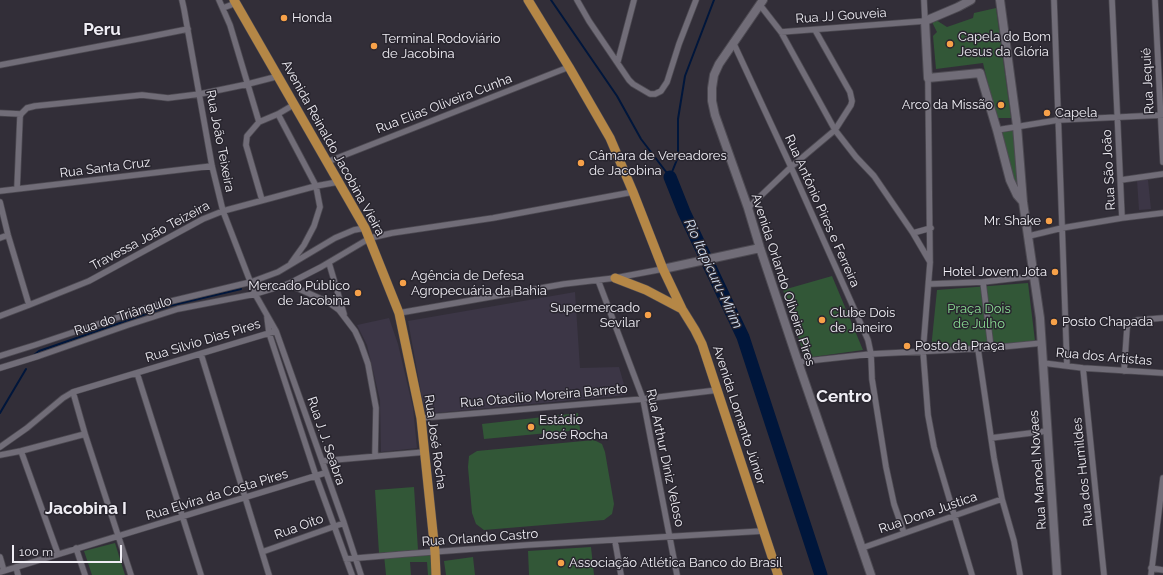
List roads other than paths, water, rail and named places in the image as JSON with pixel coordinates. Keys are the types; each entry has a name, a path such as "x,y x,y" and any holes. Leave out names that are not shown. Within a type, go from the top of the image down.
{"main road":[{"name":"Avenida Lomanto Júnior","path":"528,0 570,68 610,138 663,269 682,309 702,344 778,575"},
{"name":"Avenida Reinaldo Jacobina Vieira","path":"235,1 365,228 399,313"},
{"path":"615,278 646,290 682,309"},
{"name":"Rua José Rocha","path":"399,313 421,418 436,575"}],"street":[{"name":"Rua João Teixeira","path":"182,0 212,166 223,211 251,282"},
{"path":"219,0 230,25 259,122"},
{"path":"577,0 589,21 618,61 625,74 633,84 650,94 658,93 664,88 667,82 679,44 696,0"},
{"path":"618,61 634,0"},
{"path":"924,0 928,78 931,228 930,284 923,351 930,430 972,575"},
{"name":"Rua JJ Gouveia","path":"781,32 925,21 971,0"},
{"path":"1000,0 1017,126 1023,202 1035,276 1043,363"},
{"path":"1054,0 1067,365"},
{"name":"Rua São João","path":"1112,0 1122,218"},
{"name":"Rua Jequié","path":"1155,0 1162,115 1163,162"},
{"path":"223,8 235,1"},
{"path":"761,2 781,32 835,130 856,157 874,176 913,233 930,262"},
{"name":"Avenida Orlando Oliveira Pires","path":"761,2 719,64 714,75 712,101 715,115 748,208 760,248 870,575"},
{"path":"0,65 188,29"},
{"path":"748,208 791,167 835,130 851,105 852,97 843,77 815,30"},
{"name":"Rua Antônio Pires e Ferreira","path":"733,42 791,167 868,340 871,354 872,380 886,467 894,504 904,533"},
{"name":"Rua Elias Oliveira Cunha","path":"327,162 570,68"},
{"path":"928,78 980,73 1010,180 1017,195 1023,202"},
{"path":"17,189 20,117 27,108 142,95 168,98 200,94 279,76"},
{"path":"262,200 246,145 247,136 259,122 278,114 295,104"},
{"path":"0,113 21,114"},
{"path":"278,114 316,186 320,206 314,226 304,245 290,265"},
{"path":"997,130 1058,120 1162,115"},
{"name":"Rua Santa Cruz","path":"0,191 212,166"},
{"path":"1121,180 1163,174"},
{"name":"Travessa João Teizeira","path":"0,316 88,280 203,219 223,211 316,186 338,182"},
{"name":"Rua do Triângulo","path":"0,368 178,309 255,294 288,284 329,263 370,238 392,233 492,218 633,192"},
{"path":"0,202 8,235 29,305"},
{"path":"1029,236 1062,228 1163,213"},
{"name":"Rua do Triângulo","path":"0,356 35,346 155,305 251,282 278,272 334,238 354,230 365,228"},
{"path":"913,233 931,228"},
{"path":"0,238 8,235"},
{"path":"399,313 564,284 615,278 760,248"},
{"path":"329,263 346,318"},
{"path":"930,284 983,282 1035,276"},
{"name":"Rua Arthur Diniz Veloso","path":"598,280 643,399 677,575"},
{"name":"Rua J. J. Seabra","path":"251,282 255,294 276,331 361,575"},
{"path":"983,282 991,348"},
{"path":"288,284 328,302 339,310 355,331 368,364 376,408 375,456"},
{"name":"Rua J. J. Seabra","path":"267,316 269,333 316,476 352,575"},
{"path":"1124,370 1127,328 1130,323 1138,320 1163,318"},
{"name":"Rua Silvio Dias Pires","path":"0,447 27,428 63,398 73,392 276,331"},
{"path":"798,362 871,354 978,349 1042,343"},
{"path":"978,349 991,438 1002,499 1014,541 1020,575"},
{"path":"201,354 269,575"},
{"name":"Rua dos Artistas","path":"1043,363 1082,368 1163,373"},
{"name":"Rua Manoel Novaes","path":"1043,363 1057,575"},
{"name":"Rua dos Humildes","path":"1082,368 1104,575"},
{"path":"137,373 201,575"},
{"path":"284,378 292,375"},
{"name":"Rua Otacilio Moreira Barreto","path":"421,418 643,399 718,390"},
{"path":"73,392 85,434 131,575"},
{"path":"991,438 1047,431"},
{"path":"0,455 22,451 85,434"},
{"path":"22,451 58,554"},
{"path":"322,461 425,452"},
{"name":"Rua Elvira da Costa Pires","path":"2,571 76,548 119,537 326,473"},
{"path":"1151,575 1163,478"},
{"name":"Rua Dona Justica","path":"862,548 1002,499"},
{"name":"Rua Oito","path":"262,552 344,523"},
{"name":"Rua Orlando Castro","path":"346,559 356,557 527,545 670,538 763,531"},
{"path":"615,541 620,575"},
{"path":"76,548 85,575"},
{"path":"0,557 2,571"},
{"path":"16,567 18,575"},
{"path":"1151,568 1163,570"}],"waterway":[{"name":"Rio Itapicuru-Mirim","path":"551,0 617,96 641,139 670,177"},
{"path":"670,177 678,157 678,119 685,76 714,0"},
{"name":"Rio Itapicuru-Mirim","path":"670,177 684,212 743,337 821,575"},
{"path":"34,355 39,351 169,306 241,289"},
{"path":"0,413 26,369"}],"place":[{"name":"Honda","path":"284,18"},
{"name":"Capela do Bom Jesus da Glória","path":"950,44"},
{"name":"Terminal Rodoviário de Jacobina","path":"374,46"},
{"name":"Arco da Missão","path":"1001,105"},
{"name":"Capela","path":"1047,113"},
{"name":"Câmara de Vereadores de Jacobina","path":"581,163"},
{"name":"Mr. Shake","path":"1049,221"},
{"name":"Hotel Jovem Jota","path":"1055,272"},
{"name":"Agência de Defesa Agropecuária da Bahia","path":"403,283"},
{"name":"Mercado Público de Jacobina","path":"358,293"},
{"name":"Supermercado Sevilar","path":"648,315"},
{"name":"Clube Dois de Janeiro","path":"822,320"},
{"name":"Posto Chapada","path":"1054,322"},
{"name":"Posto da Praça","path":"907,346"},
{"name":"Estádio José Rocha","path":"531,427"},
{"name":"Associação Atlética Banco do Brasil","path":"561,563"}],"district":[{"name":"Peru","path":"102,30"},
{"name":"Centro","path":"844,397"},
{"name":"Jacobina I","path":"86,509"}],"park label":[{"name":"Praça Dois de Julho","path":"979,316"}]}
